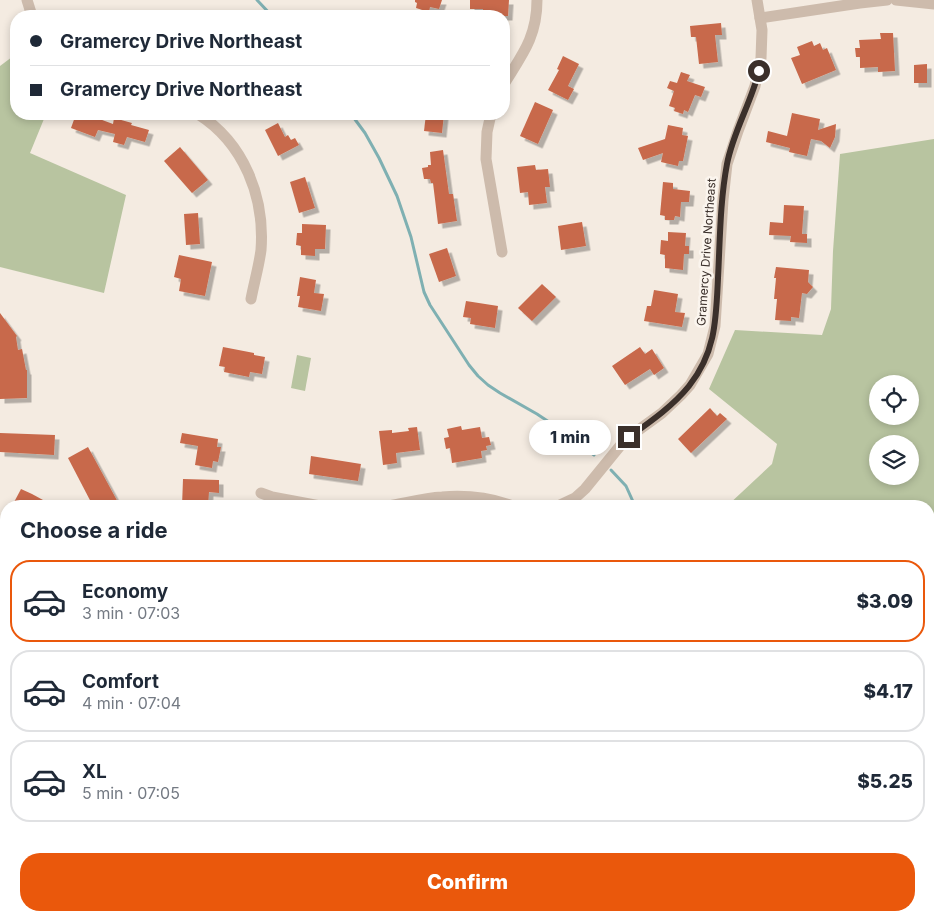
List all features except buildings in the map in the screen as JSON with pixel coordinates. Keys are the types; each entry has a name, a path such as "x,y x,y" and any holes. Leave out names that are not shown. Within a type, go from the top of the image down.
{"street":[{"path":"510,75 522,58 532,34 537,11 537,0"},
{"name":"Gramercy Drive Northeast","path":"571,500 580,493 629,437 662,413 681,395 690,385 708,354 715,326 727,164 759,71 762,44 757,0"},
{"path":"760,18 887,0"},
{"path":"896,0 934,4"},
{"path":"207,120 236,150 256,191 259,205 261,251 251,299"},
{"path":"490,120 487,132 486,159 502,252"},
{"path":"261,493 288,500"},
{"path":"424,500 457,497 482,500"}],"green space":[{"path":"10,58 10,120 44,120 30,153 126,195 104,293 0,267 0,66"},
{"path":"934,139 934,500 733,500 772,464 777,444 709,389 735,330 822,335 831,309 840,154"},
{"path":"297,355 311,358 305,391 291,388"}],"waterway":[{"path":"257,0 266,10"},
{"path":"355,120 379,158 397,196 411,237 424,292 430,305 469,365 488,385 537,414 594,455"},
{"path":"611,470 626,486 632,500"}],"route":[{"path":"629,437 662,413 681,395 690,385 708,354 715,326 724,182 727,164 759,71"}]}
